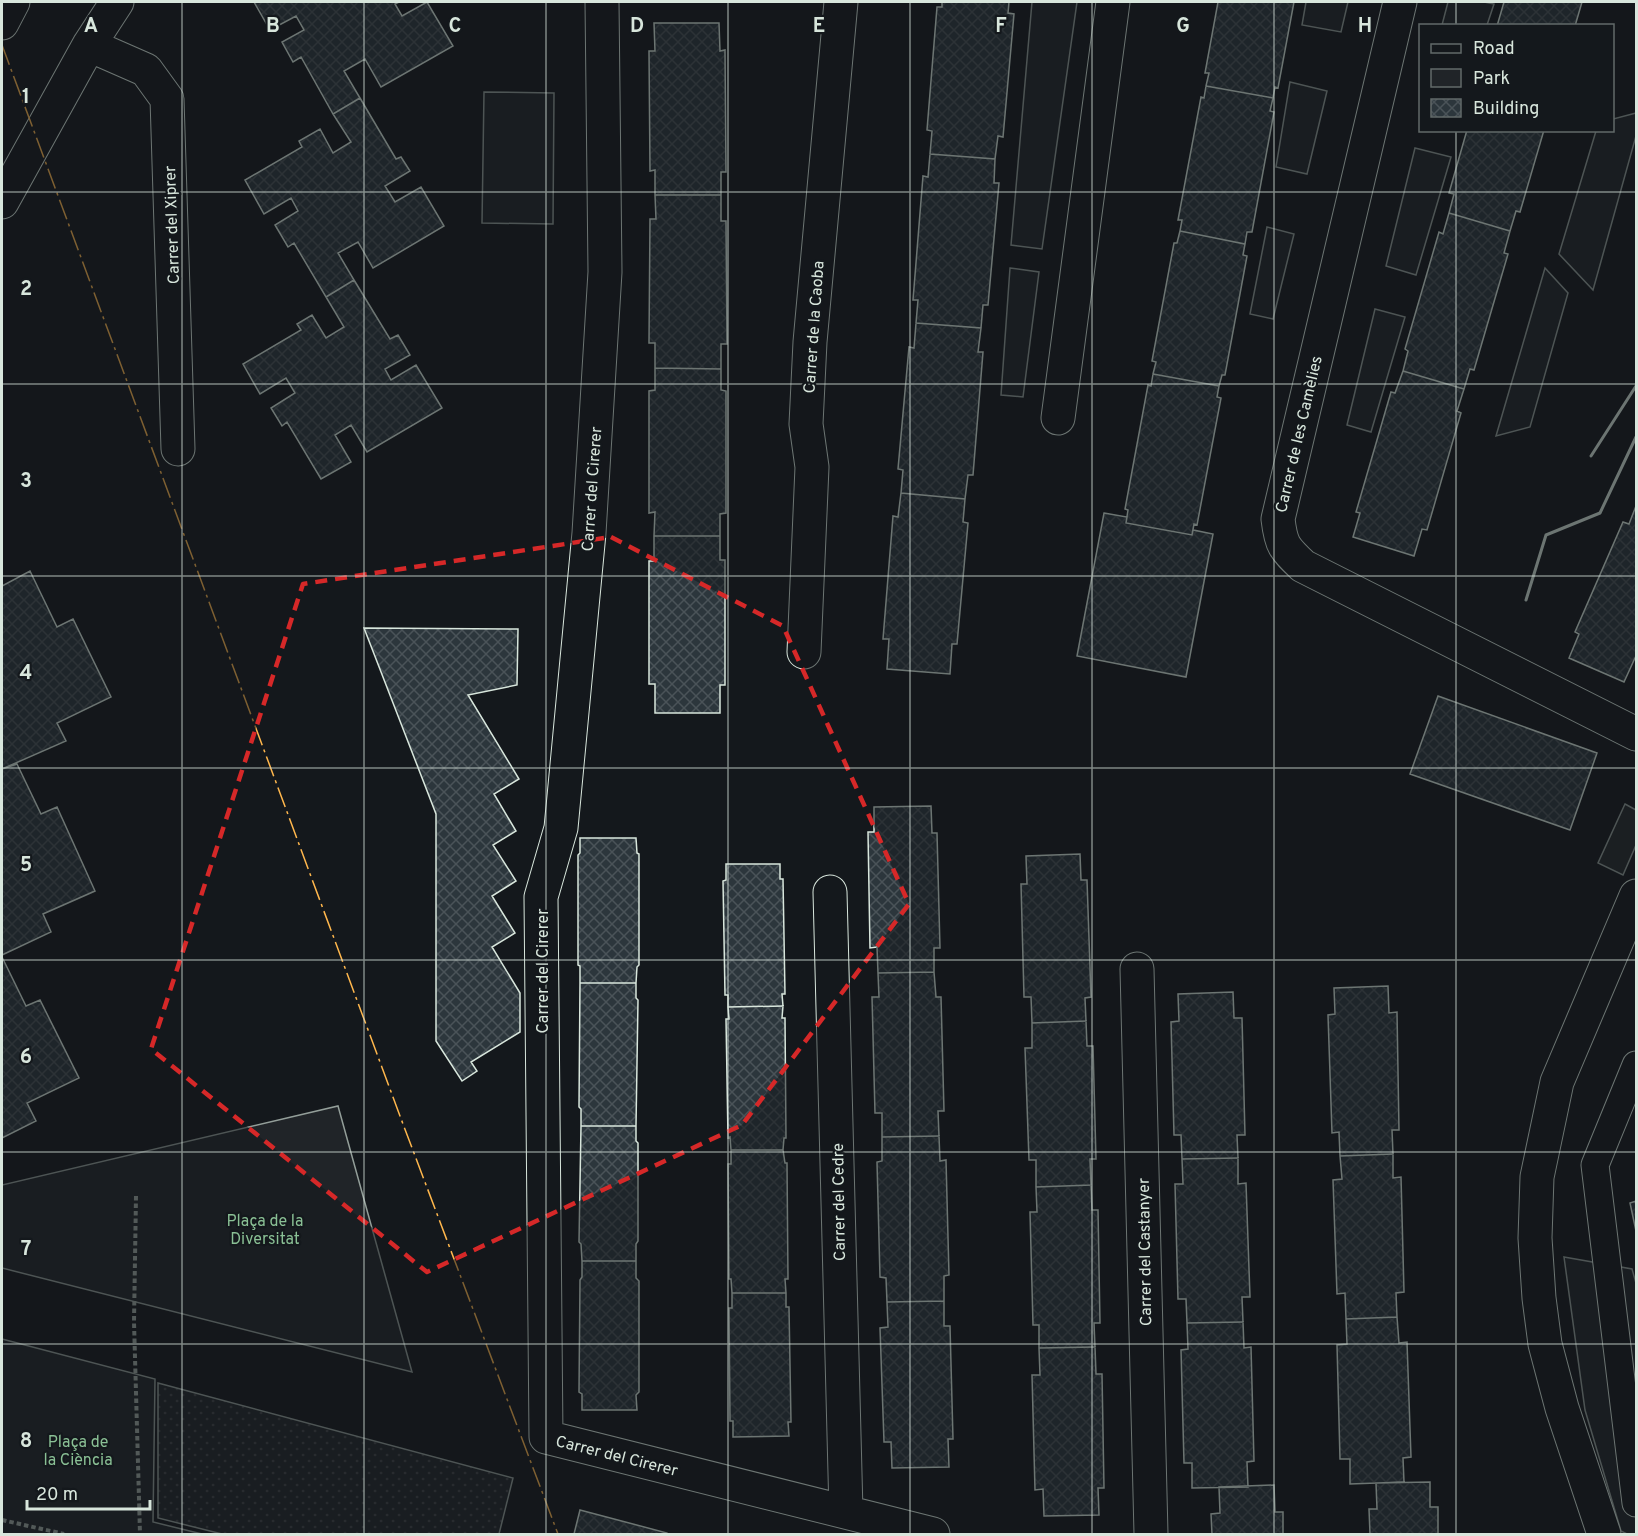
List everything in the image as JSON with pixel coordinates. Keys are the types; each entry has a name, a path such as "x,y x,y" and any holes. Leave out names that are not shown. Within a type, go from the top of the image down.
{"street":[{"path":"2,23 13,2"},
{"path":"2,202 88,45 117,2"},
{"name":"Carrer del Cirerer","path":"602,2 606,272 589,533 561,828 541,897 546,1437 933,1534"},
{"name":"Carrer de la Caoba","path":"804,652 812,467 806,424 810,342 841,2"},
{"path":"1058,418 1113,2"},
{"name":"Carrer de les Camèlies","path":"1400,2 1278,519 1280,535 1285,549 1303,566 1636,734"},
{"name":"Carrer del Xiprer","path":"88,45 147,70 167,99 178,449"},
{"name":"Carrer del Cedre","path":"830,892 846,1512"},
{"path":"1604,1534 1568,1427 1545,1344 1535,1238 1537,1177 1557,1082 1636,896"},
{"name":"Carrer del Castanyer","path":"1137,969 1151,1534"},
{"path":"1636,1065 1595,1165 1636,1503"}],"path":[{"path":"136,1196 134,1322 140,1534"},
{"path":"2,1520 64,1534"}],"highlighted area":[{"path":"611,537 783,626 909,904 742,1125 427,1272 151,1049 303,584"}],"green space":[{"path":"1032,2 1077,2 1042,249 1011,245"},
{"path":"1306,2 1348,2 1341,32 1302,25"},
{"path":"1448,2 1494,4 1487,24 1442,24"},
{"path":"1290,82 1327,91 1307,174 1276,167"},
{"path":"484,92 554,93 553,224 482,223"},
{"path":"1636,113 1636,136 1593,290 1559,254 1596,132 1614,132 1614,119"},
{"path":"1415,148 1451,157 1416,275 1386,266"},
{"path":"1267,227 1294,234 1273,319 1250,314"},
{"path":"1010,268 1039,272 1023,397 1001,395"},
{"path":"1545,268 1568,293 1530,427 1496,436"},
{"path":"1375,309 1405,317 1371,432 1347,425"},
{"name":"Plaça de la Diversitat","path":"338,1106 412,1372 2,1268 2,1185"},
{"path":"1564,1257 1632,1269 1636,1283 1636,1534 1621,1531 1585,1410"},
{"name":"Plaça de la Ciència","path":"2,1339 155,1379 153,1522 202,1534 2,1534"},
{"path":"158,1383 513,1478 499,1534 222,1534 158,1518"}],"shaded area":[{"path":"1625,804 1636,810 1636,845 1623,875 1598,863"}],"building":[{"path":"254,2 399,2 395,4 402,16 427,2 453,46 381,87 365,59 344,71 360,98 333,114 301,57 293,62 282,42 304,30 296,16 270,30"},
{"path":"942,2 1009,2 1008,13 1014,14 1003,137 998,136 995,159 930,154 932,131 927,130 937,7 942,7"},
{"path":"1218,2 1294,2 1278,88 1275,87 1273,98 1206,86 1209,73 1205,73"},
{"path":"1504,2 1582,2 1576,24 1498,24"},
{"path":"654,23 719,23 720,51 725,50 726,172 721,172 721,195 655,195 655,170 650,171 649,51 655,51"},
{"path":"1206,86 1273,98 1270,111 1274,112 1252,232 1247,232 1245,244 1180,231 1182,220 1178,220 1201,97 1204,98"},
{"path":"360,98 396,159 401,157 410,171 385,186 395,202 421,187 444,226 373,268 358,242 338,253 354,280 326,297 294,243 288,247 275,225 298,211 291,198 264,214 245,180 302,147 299,141 320,129 333,153 351,142 333,114"},
{"path":"1466,132 1543,132 1520,212 1516,211 1510,231 1449,213 1454,194 1449,193"},
{"path":"930,154 995,159 994,183 999,183 988,305 983,305 981,328 916,323 918,300 913,300 923,176 928,177"},
{"path":"655,195 721,195 721,221 726,221 727,344 721,344 721,369 655,368 655,343 649,343 650,219 656,219"},
{"path":"1449,213 1510,231 1504,253 1508,254 1474,370 1470,369 1464,389 1403,371 1408,351 1405,349 1439,232 1443,234"},
{"path":"1180,231 1245,244 1243,255 1247,256 1225,375 1222,375 1219,386 1153,374 1156,362 1152,361 1174,243 1177,243"},
{"path":"354,280 390,339 398,335 410,355 385,369 391,380 416,365 442,408 367,452 351,425 335,435 351,462 321,479 287,422 282,426 271,408 295,393 286,378 260,394 243,364 301,330 297,324 312,315 326,338 344,327 326,297"},
{"path":"916,323 981,328 978,352 983,352 973,475 968,475 965,499 901,493 903,470 898,469 909,347 914,348"},
{"path":"655,368 721,369 721,390 726,391 726,513 720,514 720,536 654,536 655,512 649,513 649,391 655,390"},
{"path":"1403,371 1464,389 1457,411 1461,413 1427,530 1422,529 1414,556 1353,537 1360,513 1356,512 1391,392 1395,393"},
{"path":"1153,374 1219,386 1217,397 1221,398 1197,525 1194,524 1192,535 1126,523 1128,510 1125,509 1148,385 1151,386"},
{"path":"901,493 965,499 963,522 968,523 957,644 952,644 950,674 887,669 889,639 883,639 893,516 898,517"},
{"path":"1636,506 1636,658 1624,682 1569,658 1579,634 1575,632 1623,522 1629,524"},
{"path":"1104,513 1127,517 1126,523 1192,535 1193,530 1213,534 1186,677 1077,656"},
{"path":"654,536 720,536 720,560 725,560 725,685 720,685 720,713 655,713 655,684 649,684 649,561 654,561"},
{"path":"30,571 57,627 73,619 111,697 57,723 66,741 2,769 2,586"},
{"path":"364,628 518,629 517,685 468,695 519,779 494,794 516,831 493,845 516,881 492,896 515,933 492,947 520,993 520,1032 471,1062 477,1071 462,1081 436,1041 436,814"},
{"path":"1438,696 1597,753 1570,830 1410,774"},
{"path":"17,764 41,814 57,807 95,891 43,914 51,932 2,955 2,769"},
{"path":"931,806 932,833 937,833 940,948 934,948 934,972 878,973 877,947 870,948 868,832 874,832 874,807"},
{"path":"580,838 636,838 639,854 639,965 636,983 580,983 578,855"},
{"path":"1080,854 1081,880 1087,880 1091,997 1085,998 1086,1021 1032,1023 1031,997 1024,997 1021,884 1027,884 1026,856"},
{"path":"726,864 780,864 780,879 783,879 785,994 782,994 783,1006 728,1007 728,995 725,995 723,881 726,880"},
{"path":"2,957 26,1006 40,1000 79,1078 27,1103 36,1121 2,1138"},
{"path":"934,972 936,997 941,997 944,1111 938,1111 939,1136 882,1137 882,1113 875,1113 872,997 879,997 878,973"},
{"path":"580,983 636,983 638,1000 636,1126 581,1126 579,1107"},
{"path":"1388,986 1389,1013 1397,1012 1399,1130 1392,1130 1393,1154 1340,1156 1339,1132 1332,1133 1328,1015 1335,1014 1334,988"},
{"path":"1233,992 1234,1018 1242,1018 1245,1135 1237,1135 1238,1158 1182,1159 1181,1135 1174,1135 1171,1022 1179,1021 1178,994"},
{"path":"783,1006 786,1138 784,1138 783,1150 731,1150 730,1137 728,1138 726,1019 729,1019 728,1007"},
{"path":"1086,1021 1087,1046 1093,1046 1096,1159 1090,1159 1091,1185 1036,1187 1036,1160 1029,1160 1025,1048 1032,1048 1032,1023"},
{"path":"581,1126 636,1126 638,1241 636,1261 582,1261 579,1242"},
{"path":"939,1136 940,1161 946,1160 949,1275 944,1276 944,1301 887,1302 886,1278 880,1277 877,1162 882,1161 882,1137"},
{"path":"731,1150 783,1150 785,1163 787,1163 788,1279 785,1279 786,1293 732,1293 731,1279 729,1279 728,1164 731,1164"},
{"path":"1393,1154 1393,1178 1401,1177 1404,1292 1396,1293 1397,1317 1346,1319 1345,1293 1337,1294 1333,1180 1342,1179 1340,1156"},
{"path":"1238,1158 1238,1184 1246,1183 1250,1297 1242,1297 1243,1322 1187,1323 1186,1299 1178,1299 1175,1184 1183,1184 1182,1159"},
{"path":"1091,1185 1092,1210 1098,1210 1100,1323 1094,1323 1095,1347 1039,1348 1039,1325 1033,1325 1030,1212 1037,1212 1036,1187"},
{"path":"1636,1201 1636,1231 1630,1203"},
{"path":"582,1261 636,1261 636,1278 639,1281 637,1410 582,1410 582,1394 579,1392"},
{"path":"732,1293 786,1293 786,1307 789,1307 791,1422 788,1422 789,1436 733,1437 733,1421 730,1421 729,1308 732,1308"},
{"path":"944,1301 944,1326 950,1326 953,1439 948,1439 949,1467 892,1468 891,1442 884,1442 880,1328 888,1327 887,1302"},
{"path":"1397,1317 1399,1343 1407,1342 1411,1457 1403,1458 1404,1482 1350,1484 1350,1459 1340,1459 1337,1345 1347,1344 1346,1319"},
{"path":"1243,1322 1244,1348 1251,1347 1254,1461 1247,1462 1248,1487 1192,1488 1192,1463 1184,1463 1181,1350 1188,1349 1187,1323"},
{"path":"1095,1347 1096,1374 1102,1374 1104,1488 1098,1488 1099,1515 1044,1516 1043,1489 1035,1490 1032,1375 1040,1375 1039,1348"},
{"path":"1430,1482 1430,1507 1438,1507 1438,1534 1370,1534 1369,1509 1377,1509 1376,1483"},
{"path":"1274,1485 1275,1512 1283,1512 1283,1534 1212,1534 1211,1514 1220,1513 1219,1487"},
{"path":"580,1510 667,1533 667,1534 574,1534"}],"wall":[{"path":"1591,456 1636,386"},
{"path":"1526,600 1546,535 1600,513 1636,437"}],"power":[{"path":"2,45 558,1534"}]}
